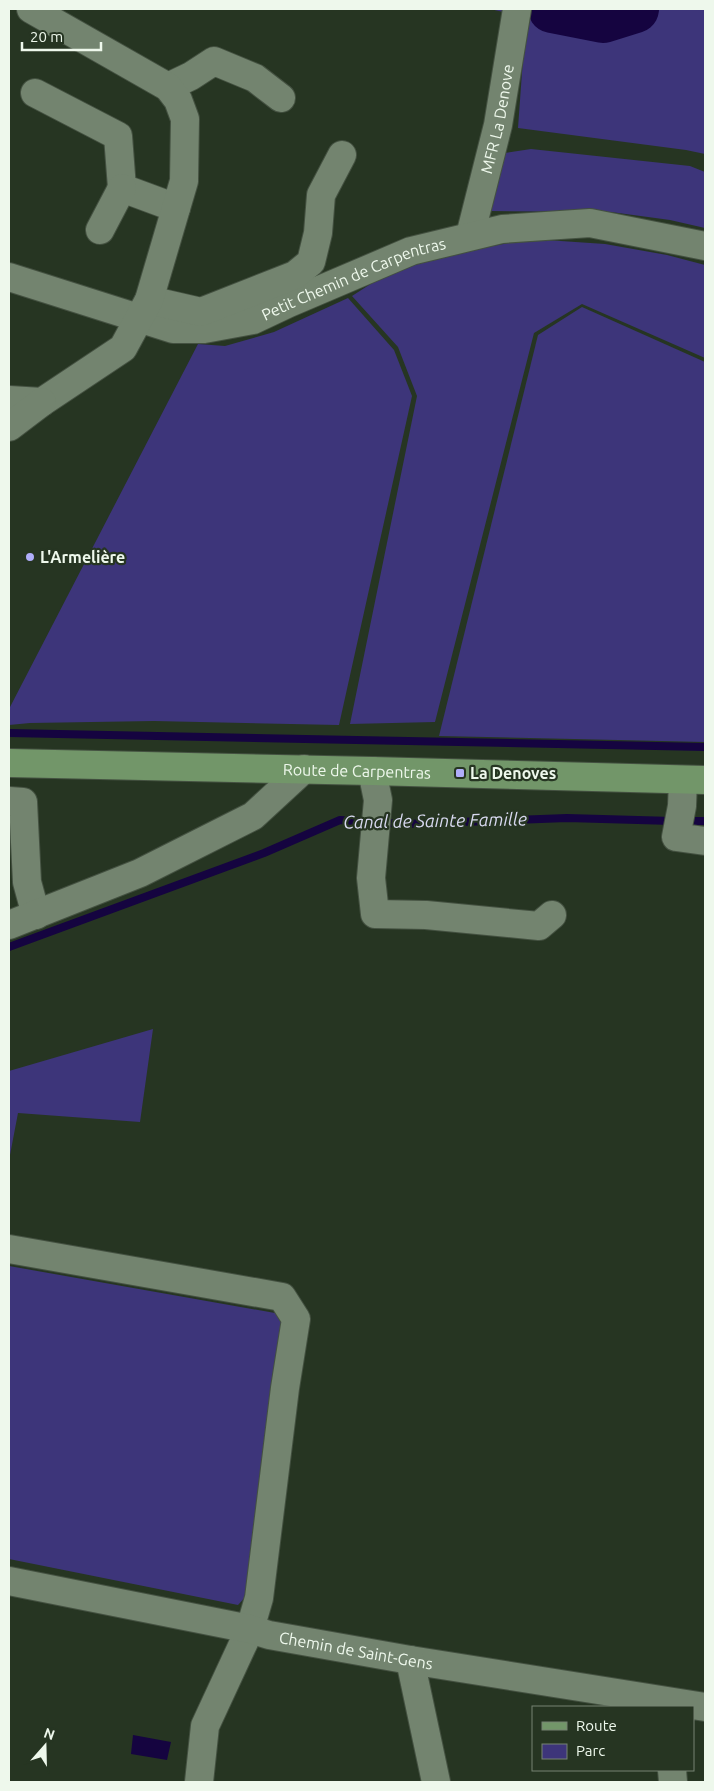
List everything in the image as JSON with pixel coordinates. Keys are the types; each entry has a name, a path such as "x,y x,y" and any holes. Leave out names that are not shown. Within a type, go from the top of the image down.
{"main road":[{"name":"Route de Carpentras","path":"9,763 694,780"}],"street":[{"path":"9,427 21,399 123,348 143,309 184,181 185,119 178,100 168,87 31,9"},
{"name":"MFR La Denove","path":"472,228 498,125 516,9"},
{"path":"168,87 191,76 214,61 255,78 280,98"},
{"path":"35,93 118,136 122,188 100,230"},
{"path":"143,309 201,312 295,275 312,262 318,233 321,195 342,155"},
{"path":"122,188 176,208"},
{"name":"Petit Chemin de Carpentras","path":"9,277 143,309 173,329 204,329 252,320 411,251 502,229 590,223 705,246"},
{"path":"9,925 140,873 254,816 304,769"},
{"path":"372,771 378,800 371,878 375,914 426,915 539,926 552,915"},
{"path":"694,780 682,806 676,837 705,841"},
{"path":"9,801 23,802 27,882 36,914"},
{"path":"9,1249 282,1297 296,1319 285,1388 258,1598 250,1629 205,1726 199,1782"},
{"name":"Chemin de Saint-Gens","path":"9,1581 250,1629 269,1635 674,1705 690,1706"},
{"path":"410,1660 436,1782"}],"green space":[{"path":"490,9 705,9 705,154 518,128 526,17"},
{"path":"531,149 690,166 705,172 705,228 670,220 611,212 491,211 498,154"},
{"path":"531,239 605,244 667,255 705,265 705,358 582,304 534,333 435,722 350,724 417,396 398,347 352,296 383,276 444,255"},
{"path":"348,298 394,350 412,396 339,725 154,721 9,725 9,709 198,344 225,346 274,332"},
{"path":"582,307 705,362 705,742 439,736 538,335"},
{"path":"153,1029 140,1122 18,1113 9,1155 9,1071"},
{"path":"9,1266 275,1313 284,1323 247,1595 238,1605 9,1559"}],"shaded area":[{"path":"133,1735 171,1742 167,1760 131,1754"}],"waterway":[{"path":"552,9 603,19 635,9"},
{"path":"9,733 705,747"},
{"name":"Canal de Sainte Famille","path":"9,947 264,853 340,820 406,824 567,818 673,821"},
{"name":"Canal de Sainte Famille","path":"685,821 705,821"}],"place":[{"name":"L'Armelière","path":"30,557"},
{"name":"La Denoves","path":"460,773"}]}
